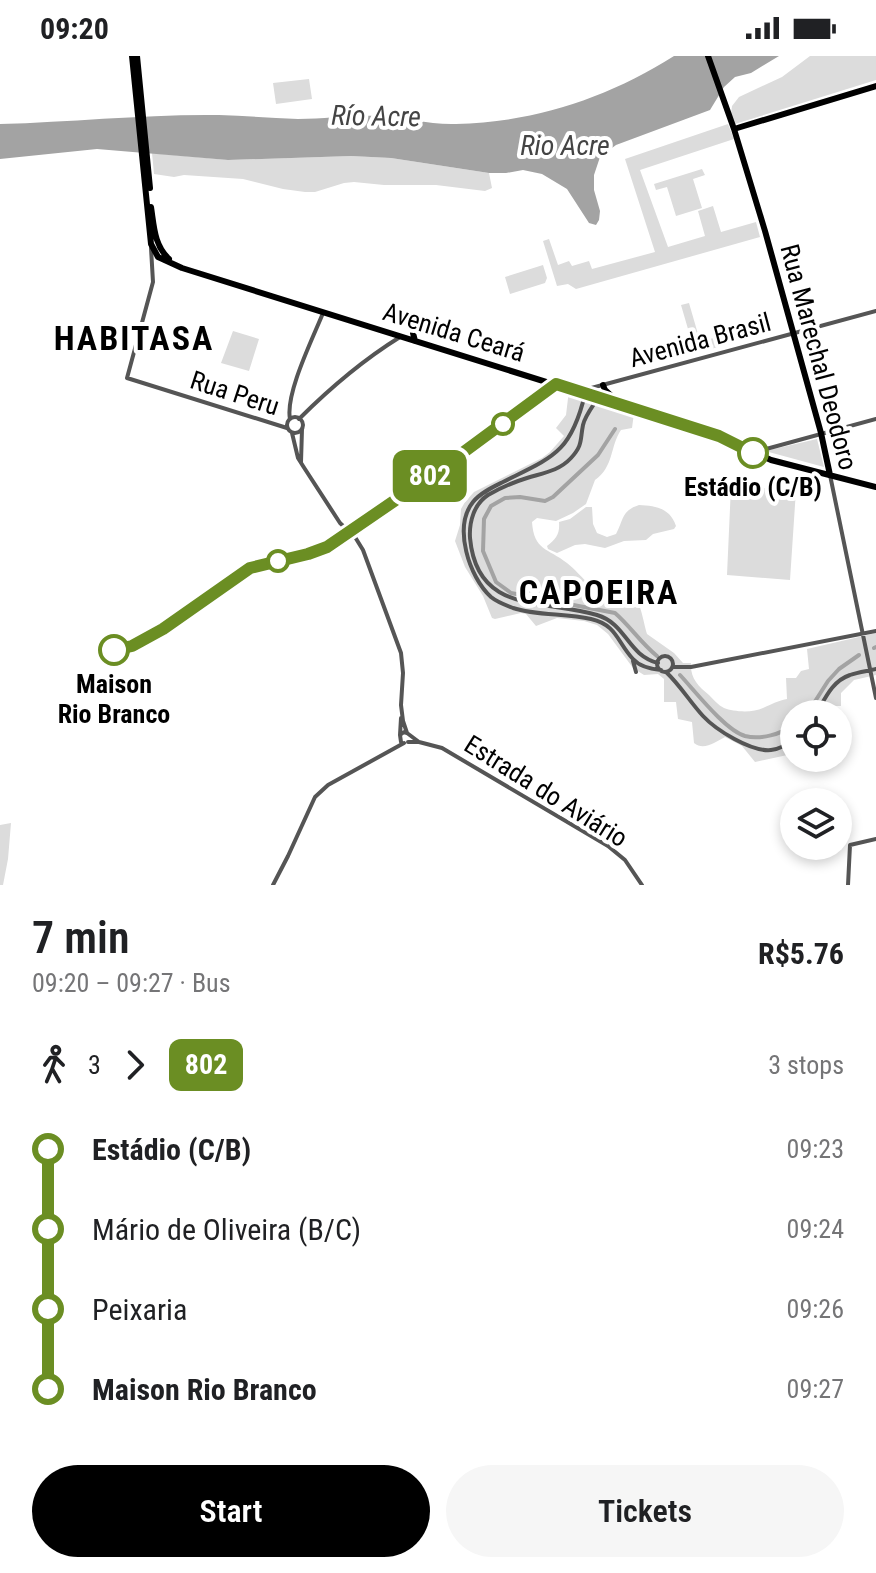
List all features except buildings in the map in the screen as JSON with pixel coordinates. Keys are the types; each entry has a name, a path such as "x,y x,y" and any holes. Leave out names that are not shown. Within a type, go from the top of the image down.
{"main road":[{"path":"134,56 154,244 158,257 177,266"},
{"name":"Rua Marechal Deodoro","path":"708,56 765,231 830,475"},
{"path":"733,126 876,86"},
{"path":"154,244 177,266"},
{"name":"Avenida Ceará","path":"177,266 400,337 585,391 598,398 719,436 771,460 876,487"},
{"path":"417,342 412,336 418,327"},
{"path":"603,385 622,406"}],"street":[{"name":"Rua Peru","path":"154,244 153,282 127,378 290,430"},
{"name":"Avenida Brasil","path":"585,391 876,311"},
{"path":"323,313 294,388 287,424 301,462 340,523 363,550"},
{"path":"299,419 328,390 400,337"},
{"path":"349,532 556,384"},
{"path":"585,391 580,419 563,447 550,458 497,485 474,501 466,515 463,531 467,555 483,588 500,602 523,610 583,617 608,626 632,659 636,672"},
{"path":"598,398 584,421 583,438 573,456 560,467 515,482 483,499 478,505 470,534 477,565 486,580 501,594 521,602 603,617 619,629 643,658 658,663 704,717 725,734 768,751 780,747"},
{"path":"290,419 294,417 303,423 301,462"},
{"path":"753,453 876,419"},
{"path":"290,430 299,432 302,429"},
{"path":"572,433 578,433 583,438"},
{"name":"Rua Marechal Deodoro","path":"830,475 874,669 876,698"},
{"path":"362,522 358,534 401,653 402,715 399,736 391,749"},
{"path":"632,659 663,671 876,631"},
{"path":"658,663 662,657 668,657 673,667"},
{"path":"824,700 838,681 874,669"},
{"path":"402,715 407,738"},
{"path":"399,736 402,733 407,738"},
{"path":"399,736 401,742 407,738"},
{"path":"273,885 315,797 328,785 407,738"},
{"name":"Estrada do Aviário","path":"407,738 442,748 608,846 625,860 642,885"},
{"path":"848,885 850,845 876,839"}],"shaded area":[{"path":"810,56 876,56 876,80 735,124 732,106 739,97 782,77"},
{"path":"309,79 312,99 276,104 273,83"},
{"path":"728,124 734,139 640,170 668,247 705,236 698,211 713,206 721,232 756,222 760,237 576,289 568,284 557,286 543,241 549,239 558,265 569,261 572,266 589,261 592,269 655,252 625,159"},
{"path":"152,153 228,160 351,156 391,158 489,173 492,188 485,191 436,185 354,182 305,192 243,179 154,174"},
{"path":"702,169 705,175 693,179 702,208 676,216 667,187 656,190 654,184"},
{"path":"543,265 547,278 545,283 510,294 505,277"},
{"path":"689,303 700,341 728,335 730,344 695,353 681,305"},
{"path":"233,331 259,339 249,371 221,363"},
{"path":"569,390 634,413 632,428 621,430 609,463 595,480 586,504 556,521 537,518 532,522 539,544 567,563 590,585 615,583 628,587 637,598 647,634 683,663 691,663 692,673 701,688 724,708 759,710 780,701 780,756 755,762 742,746 725,737 706,746 694,743 692,722 678,719 676,702 664,702 664,679 658,674 644,675 633,668 608,634 597,625 557,618 536,626 526,614 521,613 492,618 455,541 461,509 474,492 550,452 564,436 556,428 566,415"},
{"path":"817,439 824,467 765,451"},
{"path":"731,486 796,490 790,580 727,575"},
{"path":"639,505 662,509 676,526 653,534 646,540 624,541 605,548 585,544 557,553 548,549 547,546 558,533 559,522 570,519 586,507 592,507 597,533 607,537 616,534 626,513"},
{"path":"876,633 876,675 854,680 841,693 841,700 784,700 787,699 786,678 796,678 801,671 809,669 807,649"},
{"path":"11,823 8,859 3,885 0,885 0,825"}],"water":[{"name":"Rio Acre","path":"674,56 779,56 751,73 735,77 724,87 710,110 616,145 600,157 594,175 594,190 600,211 596,225 589,223 567,189 542,174 523,170 489,173 391,158 351,156 228,160 97,149 0,159 0,124 192,115 298,119 377,116 446,124 514,118 542,113 597,95"}],"waterway":[{"path":"615,429 598,455 553,497 545,501 505,498 491,506 484,519 483,551 496,582 511,593 615,613 657,656"},
{"path":"816,700 839,669 859,655"},
{"path":"680,675 737,732 758,737 780,732"}],"bus line":[{"name":"802","path":"114,650 132,646 163,629 250,568 327,547 471,448 556,384 719,436 753,453"}],"place":[{"name":"Estádio (C/B)","path":"753,453"},
{"name":"Maison Rio Branco","path":"114,650"}],"district":[{"name":"HABITASA","path":"134,338"},
{"name":"CAPOEIRA","path":"599,592"}],"water label":[{"name":"Río Acre","path":"376,116"}]}
